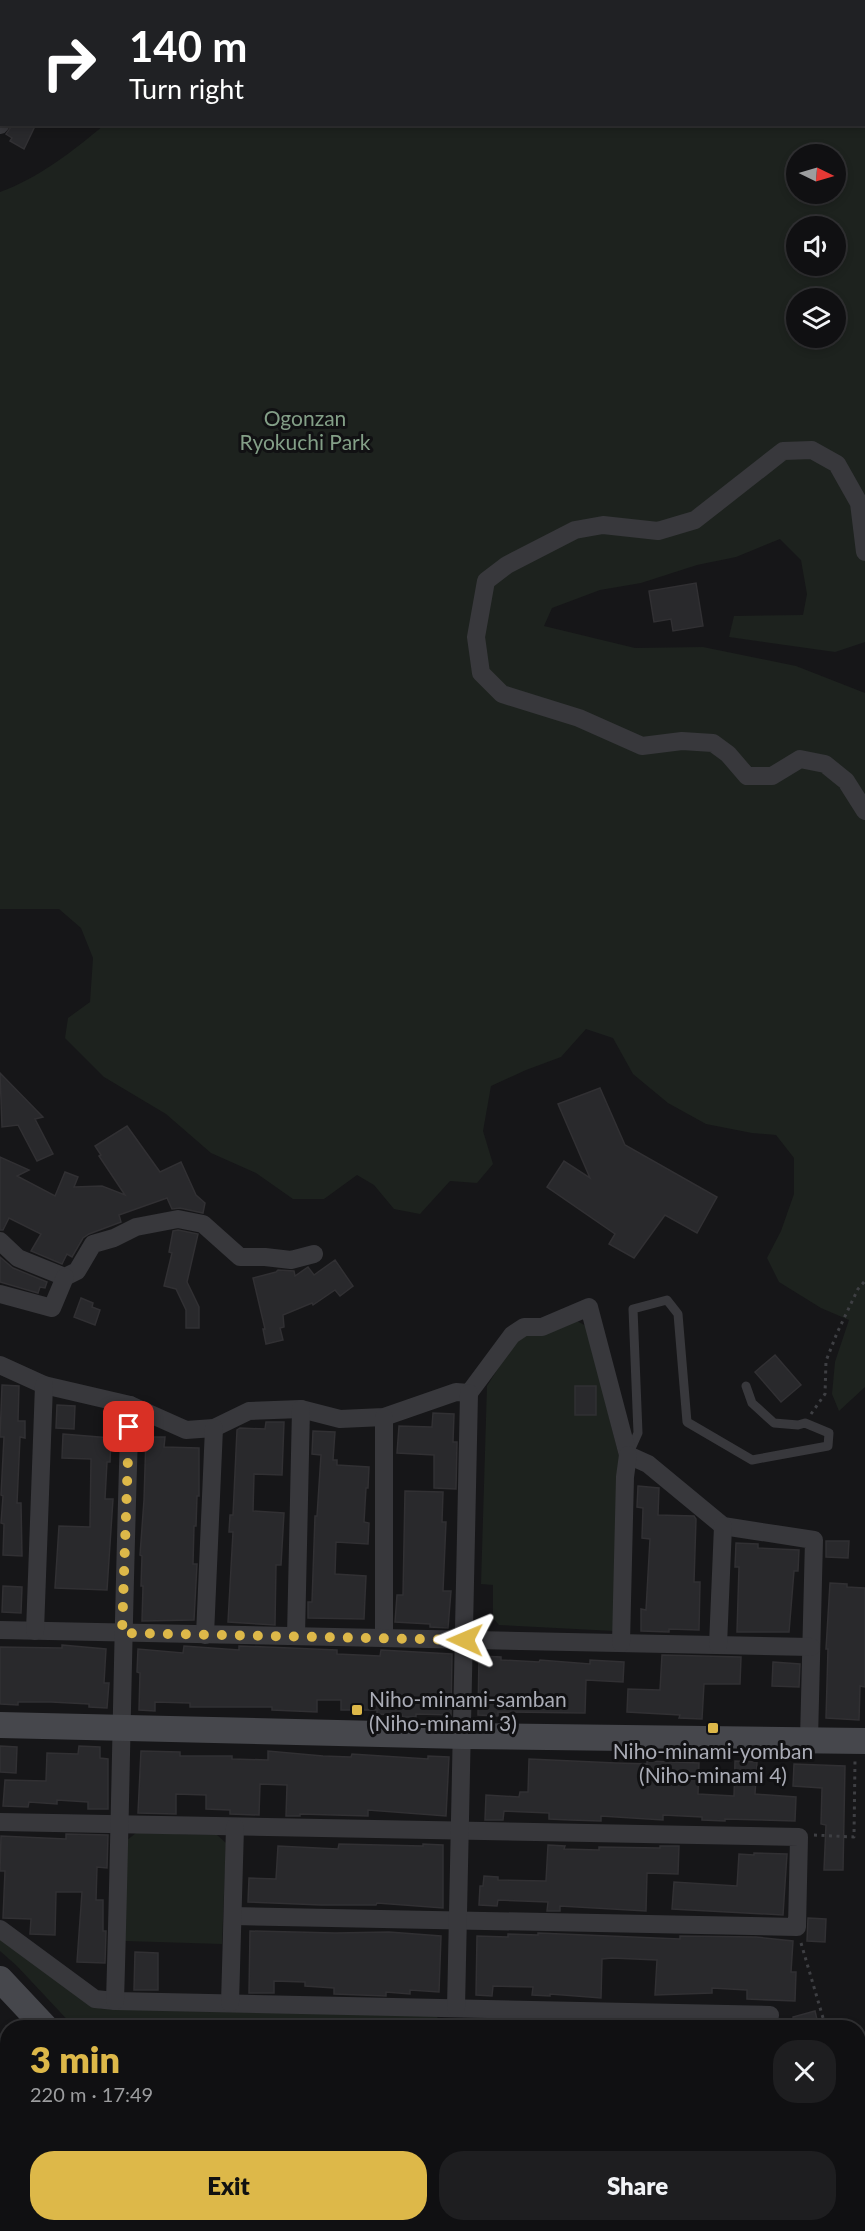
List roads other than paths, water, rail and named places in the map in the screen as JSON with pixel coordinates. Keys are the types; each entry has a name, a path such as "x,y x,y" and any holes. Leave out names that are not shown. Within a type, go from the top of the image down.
{"street":[{"path":"865,552 859,503 837,465 812,450 783,451 695,520 658,531 603,525 575,530 507,565 486,582 476,637 481,673 502,694 579,718 642,746 682,741 713,742 728,754 747,776 772,776 800,759 825,764 846,781 865,811"},
{"path":"0,1294 52,1308 65,1277 77,1271 93,1244 114,1238 136,1227 178,1219 203,1224 240,1257 291,1260 314,1254"},
{"path":"0,1241 18,1257 65,1277"},
{"path":"456,2008 464,1736 469,1393 512,1335 524,1327 542,1327 590,1307 628,1455 625,1477 621,1643"},
{"path":"0,1365 44,1385 130,1405 186,1430 214,1428 249,1411 301,1409 340,1419 384,1417 456,1392 469,1393"},
{"path":"35,1631 44,1385"},
{"path":"115,2001 122,1633 130,1405"},
{"path":"296,1636 301,1409"},
{"path":"384,1417 384,1638"},
{"path":"205,1635 214,1428"},
{"path":"628,1455 648,1464 723,1526 814,1540 808,1740"},
{"path":"718,1645 723,1526"},
{"path":"0,1630 811,1647"},
{"path":"0,1725 464,1736 808,1740 860,1751"},
{"path":"0,1822 800,1838 797,1927 233,1916"},
{"path":"230,2003 235,1827"},
{"path":"0,1929 95,1999 770,2015 769,2020"},
{"path":"0,1979 38,2020"}],"lane":[{"path":"628,1455 638,1433 633,1309 666,1300 678,1314 687,1422 752,1460 828,1446 829,1433 805,1423 798,1425 774,1423 752,1403 746,1386"}],"place":[{"name":"Niho-minami-samban (Niho-minami 3)","path":"357,1710"},
{"name":"Niho-minami-yomban (Niho-minami 4)","path":"713,1728"}],"park label":[{"name":"Ogonzan Ryokuchi Park","path":"305,429"}]}
